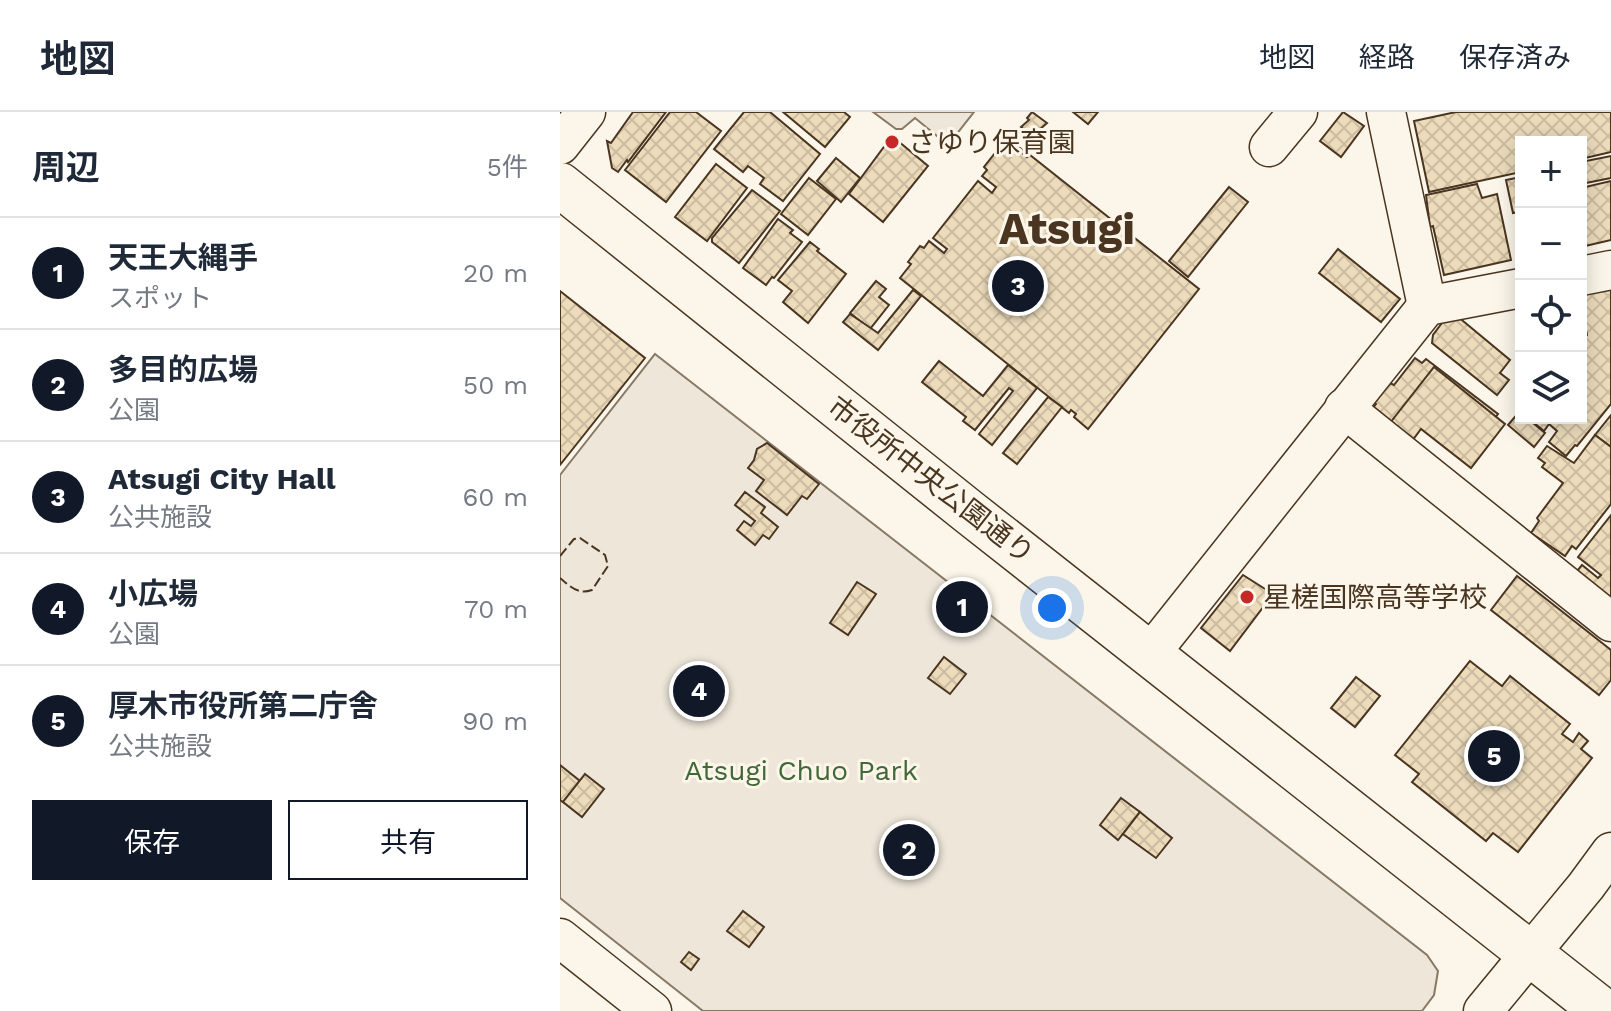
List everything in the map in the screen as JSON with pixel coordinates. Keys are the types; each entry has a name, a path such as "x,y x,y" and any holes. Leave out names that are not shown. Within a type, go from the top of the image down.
{"main road":[{"name":"市役所中央公園通り","path":"560,185 1603,1011"}],"street":[{"path":"560,145 586,112"},
{"path":"1269,147 1298,112"},
{"path":"1386,112 1427,306"},
{"path":"1587,275 1611,270"},
{"path":"1150,654 1427,306 1515,289"},
{"path":"1344,408 1611,622"},
{"path":"1483,1011 1611,852"},
{"path":"560,938 652,1011"}],"green space":[{"path":"873,112 974,112 948,145 915,118 902,129 896,129"},
{"name":"Atsugi Chuo Park","path":"655,354 1427,955 1438,971 1434,995 1422,1011 703,1011 560,898 560,475"}],"building":[{"path":"633,112 666,112 618,172 612,168 607,141 611,143"},
{"path":"670,112 696,112 721,131 666,202 625,170"},
{"path":"744,112 770,112 820,154 783,201 760,184 764,178 748,166 743,172 714,149"},
{"path":"783,112 844,112 850,117 825,147"},
{"path":"1032,112 1047,123 1035,138 1021,127"},
{"path":"1073,112 1098,112 1088,124"},
{"path":"1343,112 1364,126 1341,157 1320,141"},
{"path":"1456,112 1611,112 1611,152 1587,158 1587,136 1515,136 1515,173 1429,192 1414,121"},
{"path":"892,136 928,166 883,222 849,194"},
{"path":"1010,140 1025,152 1023,154 1027,157 1030,155 1199,289 1088,429 1074,417 1076,414 1071,410 1069,413 900,278 920,246 924,248 929,241 944,253 947,249 933,238 978,181 992,193 996,187 982,176 987,170 984,167"},
{"path":"1611,156 1611,178 1587,183 1587,161"},
{"path":"836,158 860,178 841,202 817,181"},
{"path":"716,164 747,188 707,241 675,217"},
{"path":"809,178 836,199 808,235 781,214"},
{"path":"1515,178 1515,213 1513,213 1506,180"},
{"path":"1611,181 1611,240 1587,246 1587,208 1587,187"},
{"path":"1477,184 1482,198 1497,194 1511,260 1444,275 1433,226 1430,227 1426,195"},
{"path":"1229,187 1248,202 1188,277 1169,261"},
{"path":"752,190 780,211 739,263 712,242 712,238"},
{"path":"778,219 793,230 790,233 802,242 766,285 743,268"},
{"path":"810,242 846,274 808,323 783,302 792,291 778,280"},
{"path":"1338,249 1400,299 1381,322 1319,273"},
{"path":"1611,278 1611,404 1566,456 1549,442 1557,431 1549,424 1587,424 1587,283"},
{"path":"876,281 886,289 879,297 889,305 870,329 850,313"},
{"path":"913,290 921,296 878,350 843,322 850,314 878,333"},
{"path":"560,291 645,358 560,465"},
{"path":"1451,311 1510,360 1500,373 1509,380 1497,395 1432,343 1433,335"},
{"path":"1415,358 1422,363 1426,359 1498,414 1466,456 1417,420 1412,427 1403,419 1411,427 1405,435 1395,427 1401,420 1394,426 1372,409 1376,404 1373,402 1388,382 1394,385"},
{"path":"939,361 983,396 1008,365 1037,388 992,445 979,434 1013,391 1009,388 975,430 963,421 966,417 922,382"},
{"path":"1434,367 1505,424 1471,468 1421,429 1412,441 1390,423"},
{"path":"1048,397 1062,407 1017,464 1003,453"},
{"path":"1611,415 1611,447 1595,435"},
{"path":"1515,417 1515,424 1534,424 1545,433 1534,447 1508,425"},
{"path":"1535,424 1549,424 1544,431"},
{"path":"1595,435 1611,447 1611,504 1576,549 1572,546 1565,556 1531,533 1539,521 1537,518 1563,483 1542,467 1545,463 1538,458 1547,446 1574,463"},
{"path":"767,443 819,484 807,499 802,496 787,515 756,491 764,480 748,468 757,449"},
{"path":"745,492 765,507 761,513 778,527 769,539 763,535 755,545 737,530 744,521 751,526 755,521 735,505"},
{"path":"1611,515 1611,606 1573,576 1582,565 1598,578 1601,575 1578,557"},
{"path":"1243,575 1273,594 1230,651 1201,628"},
{"path":"1517,576 1611,650 1611,680 1599,695 1491,610"},
{"path":"857,582 876,594 848,635 830,623"},
{"path":"944,657 966,674 950,694 928,678"},
{"path":"1470,661 1502,686 1510,676 1570,724 1562,734 1573,742 1579,733 1588,741 1581,749 1592,758 1518,852 1493,833 1486,841 1412,782 1419,774 1395,755"},
{"path":"1356,677 1380,696 1355,727 1331,708"},
{"path":"560,765 580,781 563,802 560,800"},
{"path":"585,774 604,789 582,817 563,802"},
{"path":"1121,798 1140,812 1118,840 1100,825"},
{"path":"1140,812 1172,838 1156,858 1123,834"},
{"path":"743,911 764,927 749,947 727,931"},
{"path":"689,952 699,959 691,970 681,962"}],"fence":[{"path":"560,556 574,539 580,538 605,555 608,566 592,590 583,592 560,578"}],"place":[{"name":"さゆり保育園","path":"892,142"},
{"name":"Atsugi City Hall","path":"1018,286"},
{"name":"星槎国際高等学校","path":"1247,597"},
{"name":"天王大縄手","path":"962,607"},
{"name":"小広場","path":"699,691"},
{"name":"厚木市役所第二庁舎","path":"1494,756"},
{"name":"多目的広場","path":"909,850"}],"district":[{"name":"Atsugi","path":"1067,229"}]}
